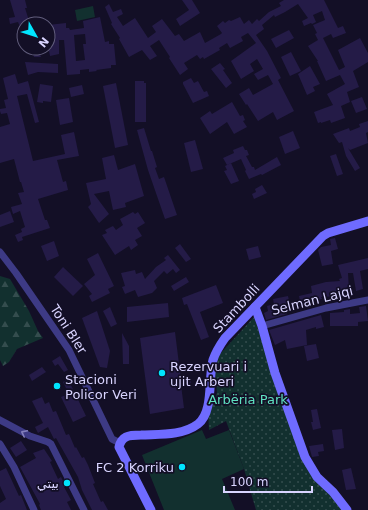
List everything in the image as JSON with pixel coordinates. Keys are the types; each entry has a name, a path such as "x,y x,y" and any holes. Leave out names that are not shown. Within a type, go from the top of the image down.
{"street":[{"name":"Stambolli","path":"119,445 127,436 182,431 198,424 208,404 212,385 213,360 219,346 254,307 325,234 368,221"},
{"name":"Toni Bler","path":"0,252 69,350 112,439 119,445 151,510"},
{"name":"Selman Lajqi","path":"262,326 326,308 368,300"},
{"name":"Selman Lajqi","path":"254,307 262,326 275,373 305,457 317,476 333,492 347,510"},
{"path":"0,420 30,436 50,443 84,510"},
{"path":"0,444 4,454 26,490 34,510"}],"green space":[{"path":"93,6 95,17 77,21 75,10"},
{"path":"0,276 10,279 43,338 17,349 9,362 3,366 0,360"},
{"name":"Arbëria Park","path":"254,317 304,461 343,510 256,510 244,469 226,421 209,430 208,409 217,393 215,369 220,354"},
{"name":"FC 2 Korriku","path":"202,430 206,439 229,430 244,469 222,479 235,510 164,510 142,455"}],"building":[{"path":"10,0 25,0 27,8 25,8 28,16 16,16 16,22 10,24 9,18 15,17"},
{"path":"182,0 192,0 200,13 180,26 176,19 189,10"},
{"path":"284,0 324,0 338,28 343,26 346,33 333,38 331,34 323,38 339,70 345,67 338,50 360,38 368,53 368,62 353,71 359,87 347,92 350,102 341,106 345,118 331,123 330,120 318,123 314,112 333,105 327,94 345,84 340,75 326,81 318,61 308,46 318,40 315,34 317,33 313,25 325,20 322,11 313,15 316,22 304,26 302,21 308,18 298,4 275,17 274,15 262,25 264,29 256,35 267,51 281,78 278,80 294,111 277,120 273,112 258,121 239,94 249,88 253,95 273,84 268,75 258,80 254,74 263,69 257,59 250,64 254,71 241,79 231,61 256,43 248,33 241,37 243,41 230,48 227,43 219,48 220,50 204,59 203,57 200,59 197,55 184,63 188,69 180,75 159,40 150,46 157,56 150,60 142,50 129,57 111,24 112,23 105,7 109,4 113,12 121,9 123,14 117,17 123,26 135,18 148,38 156,32 152,26 162,19 175,36 179,34 184,41 200,32 205,43 222,33 217,26 223,21 225,23 229,20 231,21 240,17 244,24 249,20 252,24 257,19 259,21 269,12 281,6 279,3"},
{"path":"100,17 105,42 109,41 109,44 114,44 116,65 111,65 111,68 96,70 97,71 89,72 89,69 80,70 80,74 67,75 64,40 59,40 59,54 56,55 56,24 66,23 66,28 69,28 70,30 84,28 83,21","holes":["85,34 86,44 83,44 85,60 76,61 74,35"]},
{"path":"289,30 294,38 276,48 271,39"},
{"path":"291,52 301,71 290,76 281,57"},
{"path":"25,62 58,64 58,73 38,72 28,75"},
{"path":"220,63 225,69 223,70 232,83 226,88 211,69"},
{"path":"310,66 320,84 313,87 315,91 307,95 298,74"},
{"path":"15,74 18,84 28,81 39,122 35,123 27,94 17,96 33,161 65,154 61,135 74,132 79,156 57,160 63,182 66,181 68,190 38,199 45,220 47,220 50,228 22,237 23,240 18,242 15,235 22,232 21,229 25,227 20,211 13,214 11,207 22,204 18,193 24,192 14,159 0,163 0,127 10,124 7,113 1,114 0,111 0,109 6,108 4,100 8,99 3,78"},
{"path":"191,78 194,83 198,81 204,92 207,91 209,96 193,103 183,84 183,82"},
{"path":"135,81 144,81 144,83 146,83 146,122 135,122"},
{"path":"116,83 128,145 115,148 103,86"},
{"path":"40,84 53,86 51,102 37,102"},
{"path":"82,85 84,94 71,97 69,88"},
{"path":"362,97 367,109 356,113 351,101"},
{"path":"69,98 73,122 60,125 56,100"},
{"path":"232,102 240,116 243,115 245,120 243,121 247,127 234,134 227,122 210,134 200,118 210,111 212,114"},
{"path":"368,121 368,132 366,133 368,143 350,150 348,148 360,168 355,171 346,156 342,142 339,143 333,134 349,128 350,131 360,127 359,124"},
{"path":"144,128 157,167 155,168 159,179 164,177 177,215 165,219 148,170 137,130"},
{"path":"293,131 300,148 285,154 279,137"},
{"path":"195,140 203,169 191,172 184,143"},
{"path":"243,146 249,155 246,156 255,170 277,157 281,165 262,175 261,174 249,179 241,159 227,165 223,158 234,153 233,150"},
{"path":"336,154 343,174 337,176 330,156"},
{"path":"114,155 118,170 135,164 144,196 125,203 126,207 113,210 109,191 94,194 109,214 99,223 88,207 91,204 86,183 106,179 102,158"},
{"path":"231,163 239,181 231,184 224,171 227,170 225,166"},
{"path":"262,185 267,193 254,199 252,194 256,192 255,189"},
{"path":"10,211 14,222 0,227 0,215"},
{"path":"133,212 135,214 138,212 145,223 137,228 142,236 135,240 138,245 131,250 129,246 115,255 102,235 107,233 105,230 113,226 116,230 123,225 120,219"},
{"path":"335,238 338,249 331,251 333,264 322,266 318,250 321,247 331,245 330,239"},
{"path":"54,241 59,256 47,261 41,246"},
{"path":"180,244 191,259 186,262 175,248"},
{"path":"258,246 261,257 249,260 246,249"},
{"path":"98,253 114,286 108,289 110,293 92,302 89,296 92,294 84,284 95,275 87,259"},
{"path":"168,255 180,270 176,273 173,269 167,274 164,271 154,281 157,288 152,293 138,297 135,290 125,294 122,287 125,286 121,273 135,270 136,274 142,272 145,279 156,267 166,260 164,258"},
{"path":"368,258 368,269 360,271 363,289 356,291 353,273 348,273 349,291 337,293 338,296 321,297 322,299 310,301 311,304 301,306 299,296 312,293 311,286 326,282 340,281 339,279 342,278 338,265"},
{"path":"63,267 83,286 73,296 54,277"},
{"path":"186,277 189,282 174,291 171,286"},
{"path":"216,285 223,303 200,312 209,337 201,340 187,304 184,305 182,298"},
{"path":"288,296 291,310 286,311 287,314 266,320 264,313 268,311 267,306 274,304 273,299"},
{"path":"168,303 169,317 127,322 127,307"},
{"path":"366,306 368,321 358,322 358,326 330,326 330,313 344,312 344,310 350,309 350,314 360,313 359,307"},
{"path":"110,307 117,324 111,327 103,311"},
{"path":"97,311 110,351 107,368 100,367 82,318"},
{"path":"321,315 324,327 316,329 316,327 306,330 307,345 287,349 285,340 275,345 269,330"},
{"name":"Rezervuari i ujit Arberi","path":"175,332 181,380 191,381 190,385 181,385 184,408 150,414 140,338"},
{"path":"122,333 129,346 129,364 123,364"},
{"path":"316,344 319,358 307,361 304,346"},
{"path":"60,356 68,370 64,372 58,364 55,366 52,361"},
{"path":"42,367 46,372 32,381 29,375"},
{"path":"68,379 86,416 73,422 61,397 69,394 63,382"},
{"path":"42,397 45,404 49,402 53,412 56,411 66,435 69,434 75,448 76,447 82,458 84,457 101,502 103,501 108,510 92,510 82,490 78,477 56,438 54,439 48,427 38,433 35,427 43,423 32,401"},
{"path":"317,409 321,428 313,430 311,410"},
{"path":"342,429 344,448 335,450 332,430"},
{"path":"21,441 27,450 16,457 10,448"},
{"path":"323,444 324,451 318,452 319,456 312,457 309,446"},
{"path":"44,449 52,461 50,462 58,479 61,477 66,487 64,487 71,500 67,502 71,510 41,510 40,504 20,467 36,458 33,453"},
{"path":"6,468 19,496 21,495 27,510 0,510 0,503 6,499 0,486 0,471"},
{"path":"351,468 356,489 346,490 342,470"}],"place":[{"name":"Rezervuari i ujit Arberi","path":"162,373"},
{"name":"Stacioni Policor Veri","path":"57,386"},
{"name":"FC 2 Korriku","path":"182,467"},
{"name":"بيتي","path":"67,483"}]}
